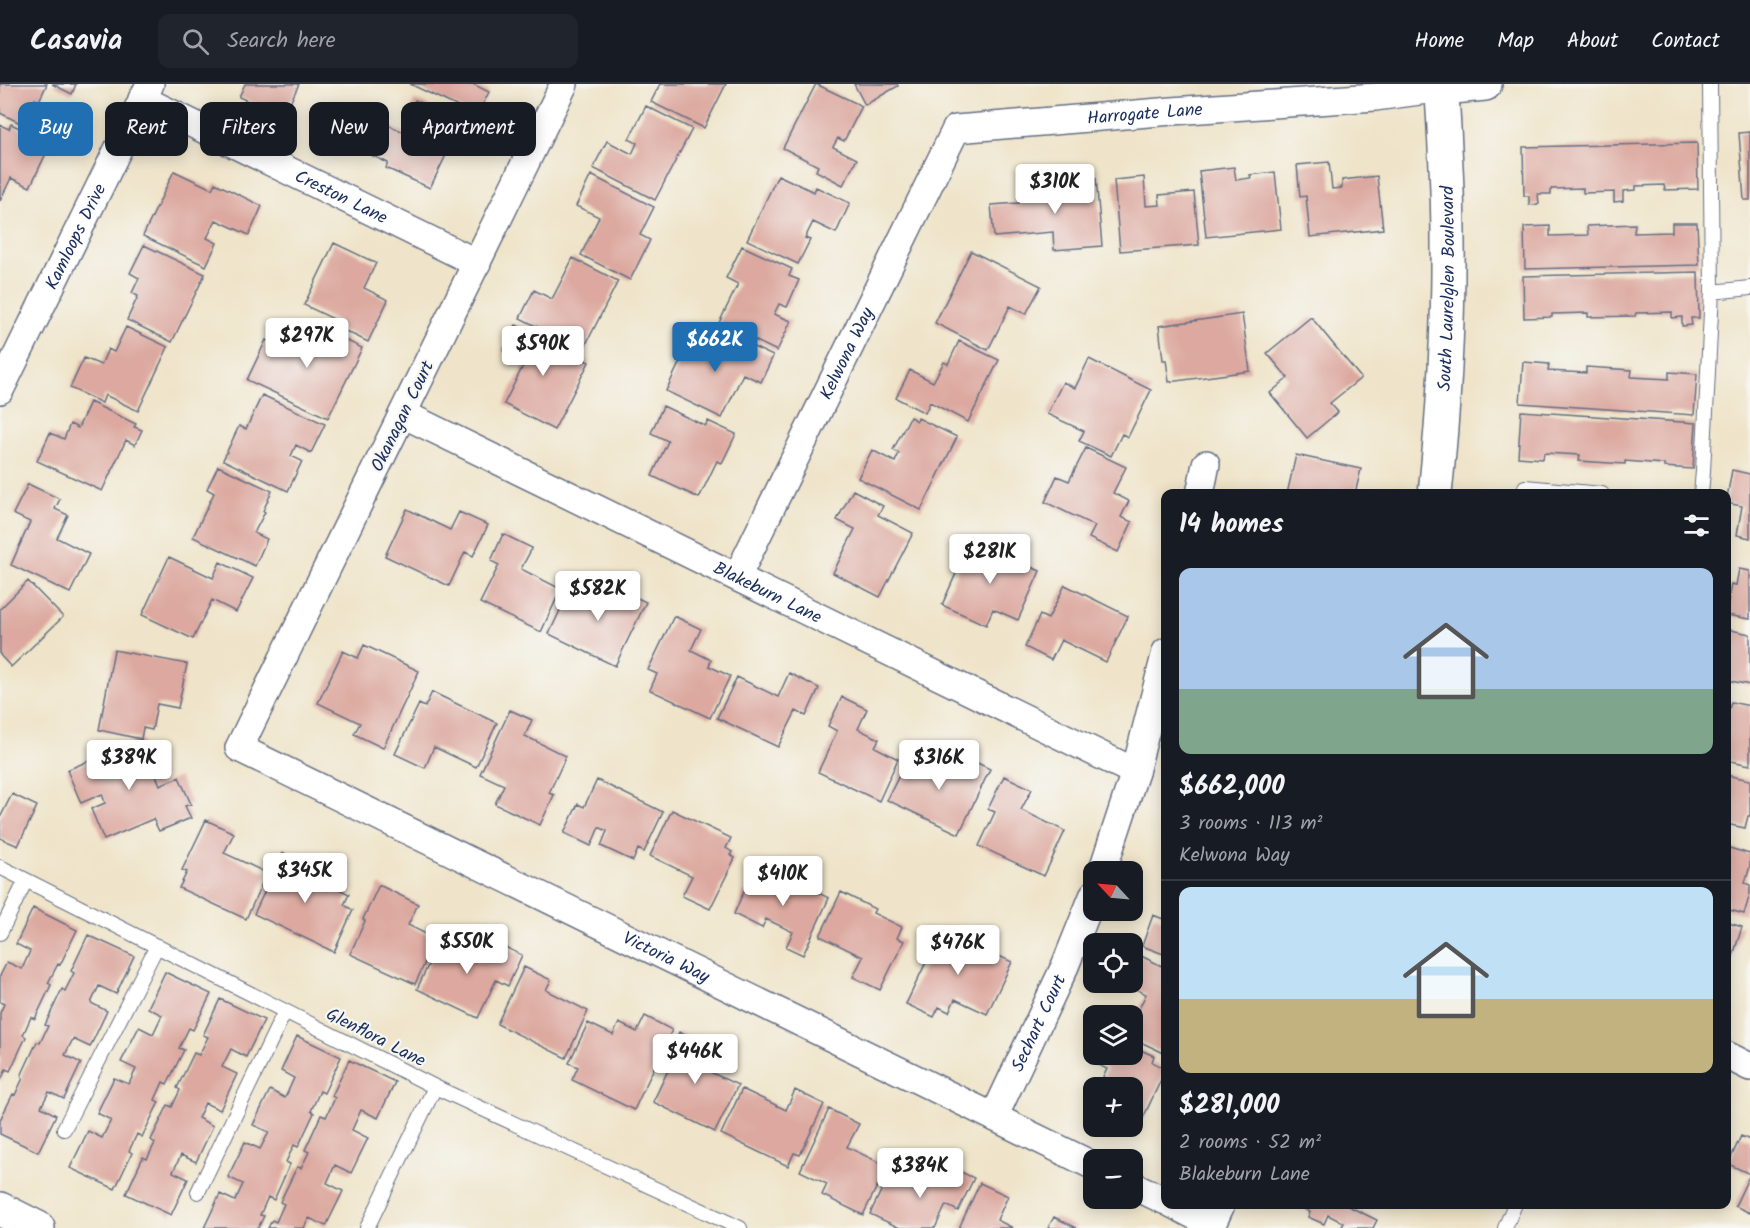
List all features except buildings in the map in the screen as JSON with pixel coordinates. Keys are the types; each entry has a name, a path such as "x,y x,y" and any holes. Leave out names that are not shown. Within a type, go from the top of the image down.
{"street":[{"name":"Okanagan Court","path":"239,748 564,84"},
{"path":"1441,86 1485,84"},
{"name":"Harrogate Lane","path":"956,129 1375,97 1441,86"},
{"name":"South Laurelglen Boulevard","path":"1436,489 1444,407 1449,301 1448,194 1441,86"},
{"name":"Creston Lane","path":"146,92 477,263"},
{"name":"Kamloops Drive","path":"0,390 146,92"},
{"name":"Kelwona Way","path":"737,577 956,129"},
{"name":"Blakeburn Lane","path":"402,414 1135,772"},
{"path":"1201,489 1206,464"},
{"path":"1106,861 1135,772 1161,671"},
{"name":"Victoria Way","path":"239,748 1083,1161"},
{"name":"Sechart Court","path":"994,1117 1065,966 1083,921"},
{"path":"1731,1058 1750,1067"},
{"path":"1143,1190 1161,1200"},
{"path":"0,1209 38,1228"},
{"path":"1186,1209 1211,1218"}],"lane":[{"path":"1701,489 1712,292 1710,84"},
{"path":"1712,292 1750,288"},
{"path":"1525,486 1554,489"},
{"name":"Glenflora Lane","path":"0,867 435,1087 740,1228"},
{"path":"0,933 26,880"},
{"path":"64,1129 157,946"},
{"path":"198,1192 285,1011"},
{"path":"368,1228 435,1087"},
{"path":"1505,1228 1513,1209"}]}
